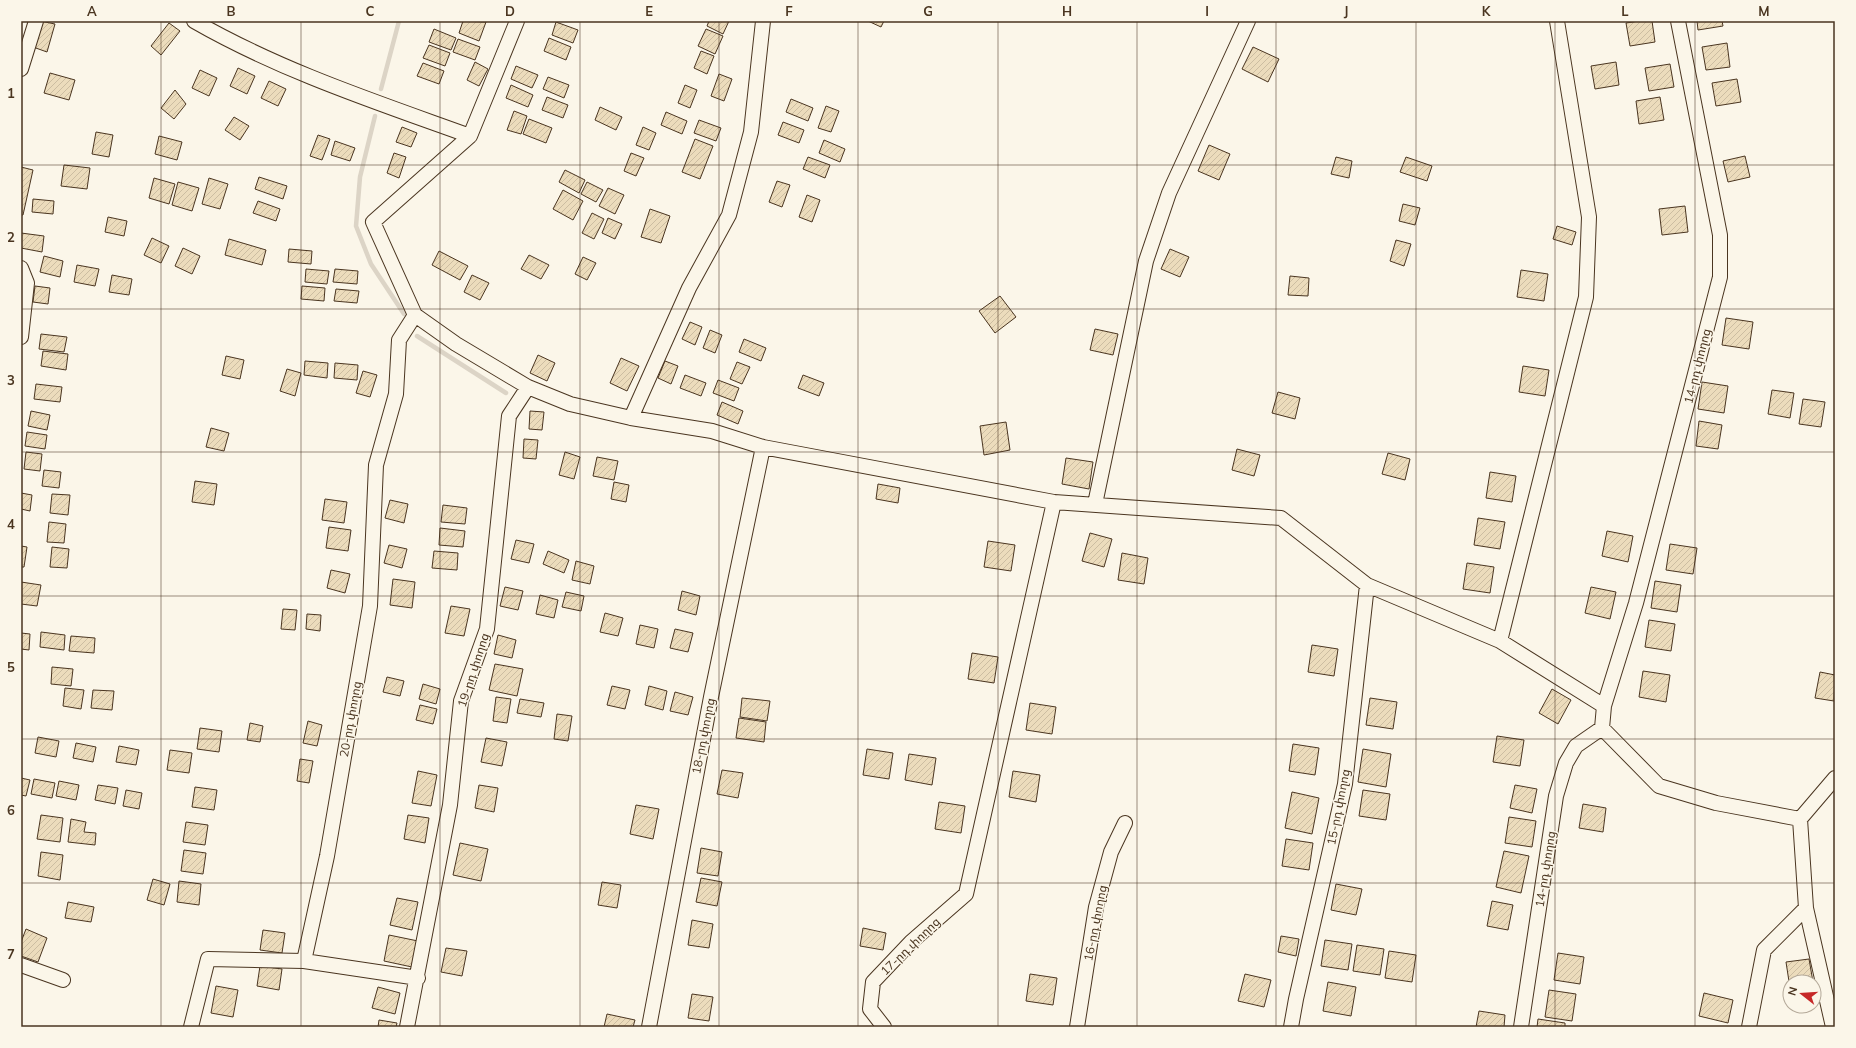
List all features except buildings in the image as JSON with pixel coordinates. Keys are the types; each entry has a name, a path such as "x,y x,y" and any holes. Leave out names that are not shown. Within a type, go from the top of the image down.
{"street":[{"path":"21,69 36,21"},
{"path":"194,21 222,37 306,76 470,136"},
{"path":"517,21 470,136 373,222 414,315 456,344 528,388 570,404 631,418 712,431 763,447 1054,502 1281,518 1368,585 1500,641 1604,706"},
{"path":"631,418 689,288 729,215 751,132 762,21"},
{"path":"1095,504 1146,261 1169,193 1248,21"},
{"path":"1500,641 1586,297 1589,217 1557,21"},
{"name":"14-րդ փողոց","path":"1521,1027 1556,796 1566,763 1576,746 1602,728 1604,706 1636,602 1720,277 1720,235 1678,21"},
{"path":"21,268 24,287 21,337"},
{"name":"20-րդ փողոց","path":"304,961 327,856 370,606 376,465 396,394 399,340 414,315"},
{"name":"19-րդ փողոց","path":"407,1027 418,978 450,806 461,701 487,629 509,416 528,388"},
{"name":"18-րդ փողոց","path":"649,1027 711,697 763,447"},
{"name":"17-րդ փողոց","path":"884,1027 870,1009 873,982 911,942 966,894 1054,502"},
{"name":"15-րդ փողոց","path":"1291,1027 1344,784 1368,585"},
{"path":"1602,728 1659,786 1716,803 1800,819"},
{"path":"1833,1027 1806,908 1800,819 1835,778"},
{"name":"16-րդ փողոց","path":"1077,1027 1096,907 1111,852 1125,823"},
{"path":"1749,1027 1764,950 1806,908"},
{"path":"192,1027 208,959 304,961 418,978"},
{"path":"21,965 63,980"}],"waterway":[{"path":"381,89 399,21"},
{"path":"375,116 360,177 356,226 371,264 404,314"},
{"path":"417,336 506,393"}]}
